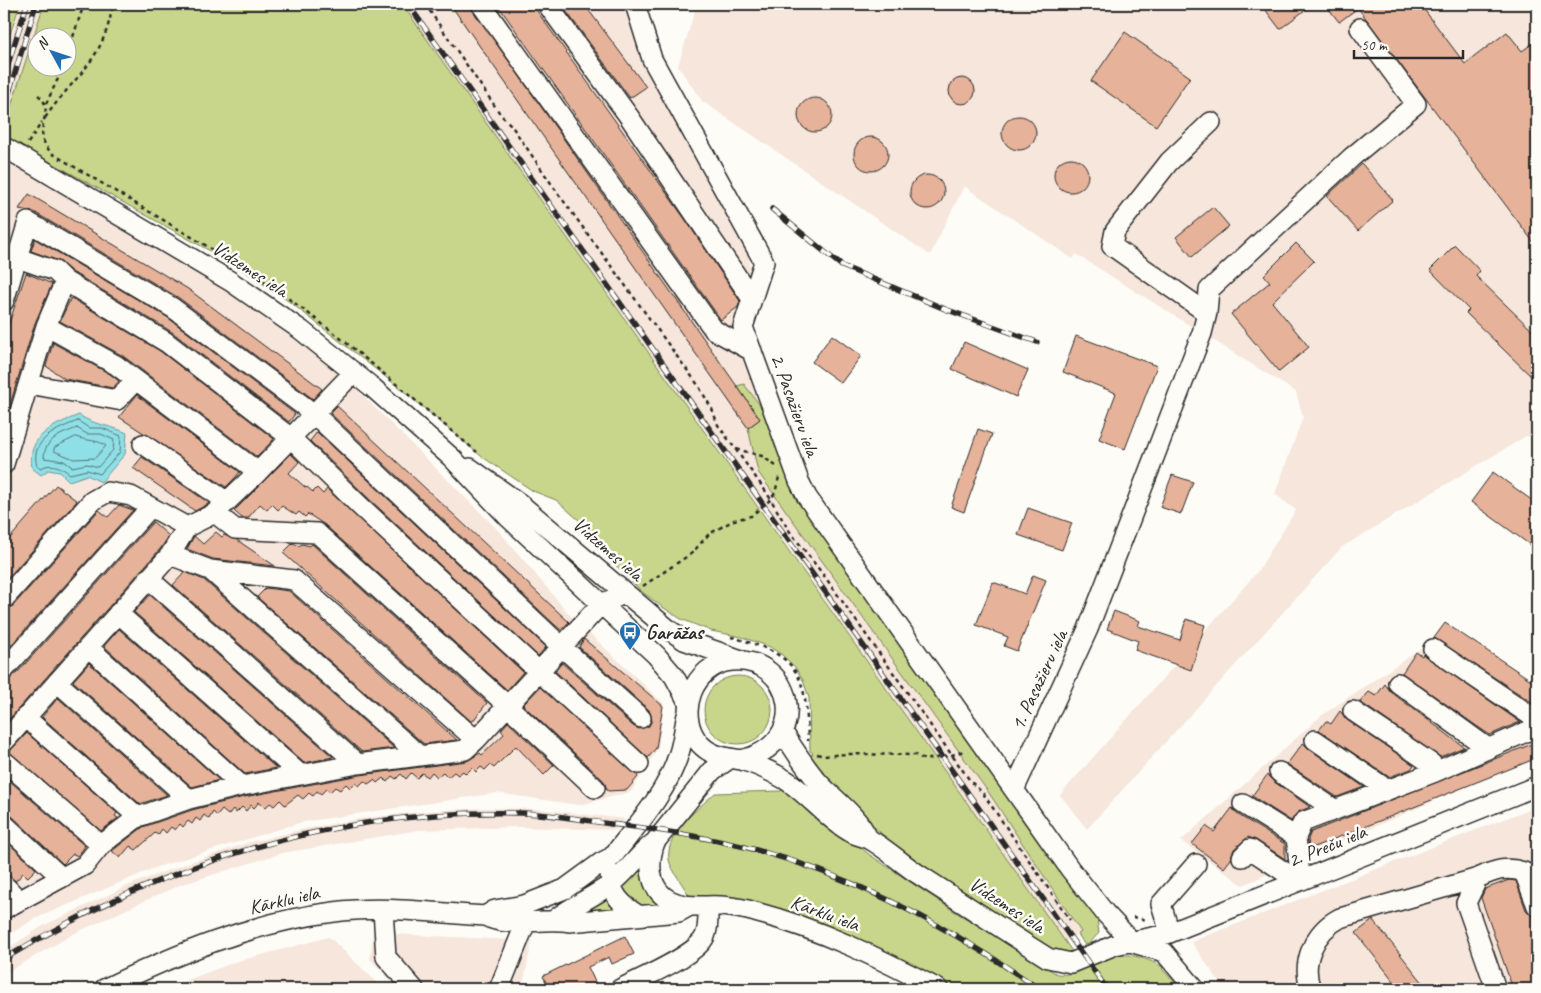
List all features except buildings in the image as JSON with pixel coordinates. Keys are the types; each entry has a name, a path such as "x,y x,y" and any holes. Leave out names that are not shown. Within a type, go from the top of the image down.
{"street":[{"path":"481,4 714,330 752,351"},
{"path":"547,4 630,118 752,299"},
{"name":"2. Pasažieru iela","path":"635,4 652,59 764,262 744,327 799,481 807,497 1015,788"},
{"name":"1. Pasažieru iela","path":"1015,788 1088,629 1202,332 1207,313 1209,290 1352,157 1416,104 1360,28"},
{"path":"1207,313 1112,246 1115,231 1170,162 1211,122"},
{"name":"Vidzemes iela","path":"4,147 24,152 230,281 301,330 354,372 452,458 508,517 656,655 674,676 688,708 692,730 700,744 713,754 735,760 785,780 854,834 869,839 912,870 1048,958 1071,963 1115,945 1133,942"},
{"path":"4,301 28,222 173,308 313,413 563,648 641,718"},
{"path":"18,258 55,271 65,281 166,342 291,438 359,505 639,764"},
{"path":"4,464 46,326 65,281"},
{"path":"46,326 116,365 258,472"},
{"path":"4,742 148,578 170,556 186,527 221,507 258,472 354,372"},
{"path":"29,384 118,400 136,380"},
{"path":"143,444 221,507 236,529 317,533 508,706 595,788"},
{"name":"Vidzemes iela","path":"452,458 484,476 519,503 631,592 646,613 684,640 758,664 771,673 781,686 787,701 787,717 783,732 801,762 861,824 869,839"},
{"path":"4,599 92,501 108,492 131,496 186,527"},
{"path":"4,670 150,508"},
{"path":"170,556 210,570 294,580 476,740"},
{"path":"210,570 419,755"},
{"path":"148,578 358,764"},
{"path":"4,885 12,904 85,865 101,845 138,817 189,799 301,774 419,755 465,750 563,648 601,604 631,592"},
{"path":"118,612 301,774"},
{"path":"88,647 242,786"},
{"path":"1298,882 1299,864 1296,837 1303,822 1489,749 1526,732 1537,722 1433,649"},
{"path":"688,708 692,690 707,671 730,661 742,660"},
{"path":"57,682 189,799"},
{"path":"1398,683 1489,749"},
{"name":"Kārklu iela","path":"485,916 495,910 524,905 565,889 612,857 658,797 670,775 680,753 688,708"},
{"path":"1353,711 1432,764 1434,772"},
{"path":"25,717 138,817"},
{"path":"554,920 566,910 592,898 610,885 644,850 655,842 712,771 735,760 765,752 783,732"},
{"path":"1315,740 1381,785 1382,791"},
{"path":"4,761 101,845"},
{"path":"1279,772 1334,809"},
{"name":"2. Preču iela","path":"1133,942 1170,933 1537,786"},
{"path":"1015,788 1070,869 1105,914 1133,942 1164,952 1195,989"},
{"path":"1243,804 1296,837"},
{"path":"4,824 62,876"},
{"name":"Kārklu iela","path":"655,842 651,854 653,882 669,900 688,907 722,906 754,912 816,932 878,957 938,989"},
{"path":"1242,856 1250,849 1298,882"},
{"path":"612,857 610,885 624,906 638,915"},
{"path":"1170,933 1161,904 1196,864"},
{"path":"1311,989 1308,980 1308,967 1311,954 1320,933 1328,924 1340,918 1478,878 1498,868 1512,868 1524,872 1537,906"},
{"path":"1478,878 1466,903 1496,989"},
{"name":"Kārklu iela","path":"104,989 190,950 283,921 334,912 383,910 485,916 494,921 526,922 554,920 569,922 679,912 688,907"},
{"path":"620,989 686,954 703,941 708,923 708,907"},
{"path":"383,910 386,957 414,989"},
{"path":"499,989 526,922"}],"path":[{"path":"76,28 84,4"},
{"path":"24,152 49,112 94,60 107,31 113,4"},
{"path":"425,4 501,115 511,125 557,192 698,385 712,409 718,425 788,529 825,577 971,782 982,792 1070,920"},
{"path":"46,104 58,78"},
{"path":"631,592 692,553 708,534 734,520 752,516 770,500 775,493 782,470 762,456 734,449"},
{"path":"808,752 824,756 846,754 915,755 925,760 952,756 982,741"}],"shaded area":[{"path":"21,4 44,4 36,28 28,28 28,54 4,128 4,60"},
{"path":"402,4 625,4 631,21 747,250 752,280 742,354 754,389 760,419 748,428 847,596 989,793 1081,932 1065,942 810,578"},
{"path":"697,4 1537,4 1537,437 1526,436 1342,547 1087,829 1060,795 1258,571 1296,510 1275,494 1303,417 1296,392 1076,254 1073,259 964,186 930,255 702,101 678,66"},
{"path":"4,156 179,259 334,367 498,530 570,615 664,704 658,748 631,792 579,805 497,793 302,822 157,867 34,919 4,938"},
{"path":"1444,633 1537,696 1537,755 1243,885 1181,841 1321,716"},
{"path":"1537,806 1537,989 1225,989 1191,942"},
{"path":"484,808 538,809 625,819 616,830 520,827 419,830 282,853 177,886 75,933 4,974 4,951 43,926 129,885 185,864 247,843 304,829 359,819 428,811"},
{"path":"373,933 532,941 523,984 520,989 398,989 370,959"},
{"path":"329,937 384,989 163,989 235,962"}],"green space":[{"path":"4,4 20,4 4,53"},
{"path":"44,4 402,4 1074,954 1066,955 1040,943 924,866 883,835 839,794 807,760 813,753 810,751 809,698 803,680 795,667 782,655 770,647 742,637 711,631 681,619 661,606 641,591 600,549 588,528 556,500 533,491 481,456 406,393 291,303 237,266 4,136 4,128 28,54 28,78 78,78 78,28 36,28"},
{"path":"744,384 765,412 789,480 809,517 1097,919 1099,933 1086,947 1078,934 1081,932 989,793 758,472 748,428 760,419 737,386"},
{"path":"738,676 751,679 762,686 769,697 772,710 769,723 762,734 751,741 738,744 725,741 714,734 707,723 704,710 707,697 714,686 725,679"},
{"path":"784,786 870,855 954,911 1057,974 1074,973 1106,957 1131,955 1163,967 1162,969 1181,989 957,989 870,944 802,919 690,897 669,860 672,840 684,822 715,793 781,791"},
{"path":"640,863 666,906 638,907 619,886"},
{"path":"609,895 621,911 580,913"}],"water":[{"path":"79,415 90,421 127,433 125,454 101,482 87,475 69,481 60,472 48,470 41,475 32,468 31,457 33,448 38,440 44,433 60,423"}],"railway":[{"path":"4,77 27,4"},
{"path":"4,109 36,4"},
{"path":"408,4 1107,989"},
{"path":"772,209 842,266 945,309 1037,342"},
{"path":"4,959 64,925 125,895 188,869 253,848 318,832 385,820 453,814 523,813 676,833 741,846 781,857 859,886 897,904 970,944 1039,989"}],"place":[{"name":"Garāžas","path":"630,651"}]}
